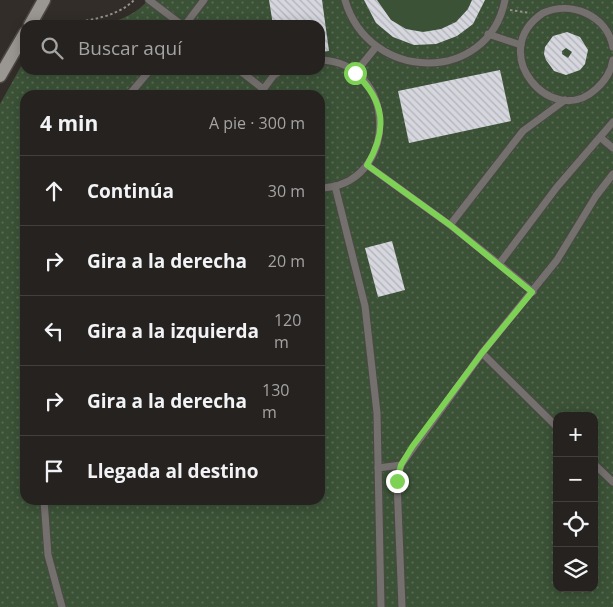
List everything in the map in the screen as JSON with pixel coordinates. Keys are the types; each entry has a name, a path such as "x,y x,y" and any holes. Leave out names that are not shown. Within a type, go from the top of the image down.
{"main road":[{"path":"33,20 44,0"},
{"path":"0,76 20,42"}],"lane":[{"path":"149,0 176,20"},
{"path":"187,20 204,0"},
{"path":"345,0 355,24 376,47 400,59 426,63 439,62 464,53 488,34 503,9 505,0"},
{"path":"549,0 552,9"},
{"path":"613,47 611,37 603,23 592,13 578,7 562,6 540,15 525,30 521,45 521,61 531,82 536,88 549,96 564,100 580,98 594,91 605,81 613,60"},
{"path":"488,34 521,45"},
{"path":"355,73 376,47"},
{"path":"325,61 340,64 355,73 374,96 380,117 380,138 367,165 354,177 335,186 325,187"},
{"path":"133,90 146,75"},
{"path":"244,75 259,90"},
{"path":"263,90 277,75"},
{"path":"450,225 523,131 564,100"},
{"path":"499,264 557,187 613,122"},
{"path":"601,138 613,148"},
{"path":"367,165 450,225 532,292"},
{"path":"402,607 397,481 401,465 482,353 532,292 613,174"},
{"path":"335,186 365,306 377,413 381,607"},
{"path":"482,353 553,423"},
{"path":"378,468 401,465"},
{"path":"598,468 613,482"},
{"path":"44,505 48,555 62,607"}],"path":[{"path":"90,20 128,7 134,0"},
{"path":"503,9 540,15"}],"green space":[{"path":"148,0 613,0 613,607 0,607 0,104 20,68 20,75 325,75 325,20 119,20 128,16"},
{"path":"377,0 472,0 463,13 452,22 439,28 424,31 396,24 385,14"}],"building":[{"path":"269,0 322,0 325,20 272,20"},
{"path":"364,0 377,0 391,20 406,29 423,32 441,29 456,22 468,9 472,0 485,0 473,24 457,36 436,44 414,45 393,37 376,23"},
{"path":"325,22 329,51 325,51"},
{"path":"567,32 580,37 588,50 585,64 580,70 566,75 554,71 544,54 545,47 553,36","holes":["566,48 572,52 568,58 562,54 562,51"]},
{"path":"500,70 511,121 409,143 398,91"},
{"path":"392,241 405,290 378,297 365,248"}],"route":[{"path":"355,73 366,83 374,96 379,109 381,124 380,138 375,152 367,165 450,225 532,292 482,353 412,447 401,465 397,481"}]}
